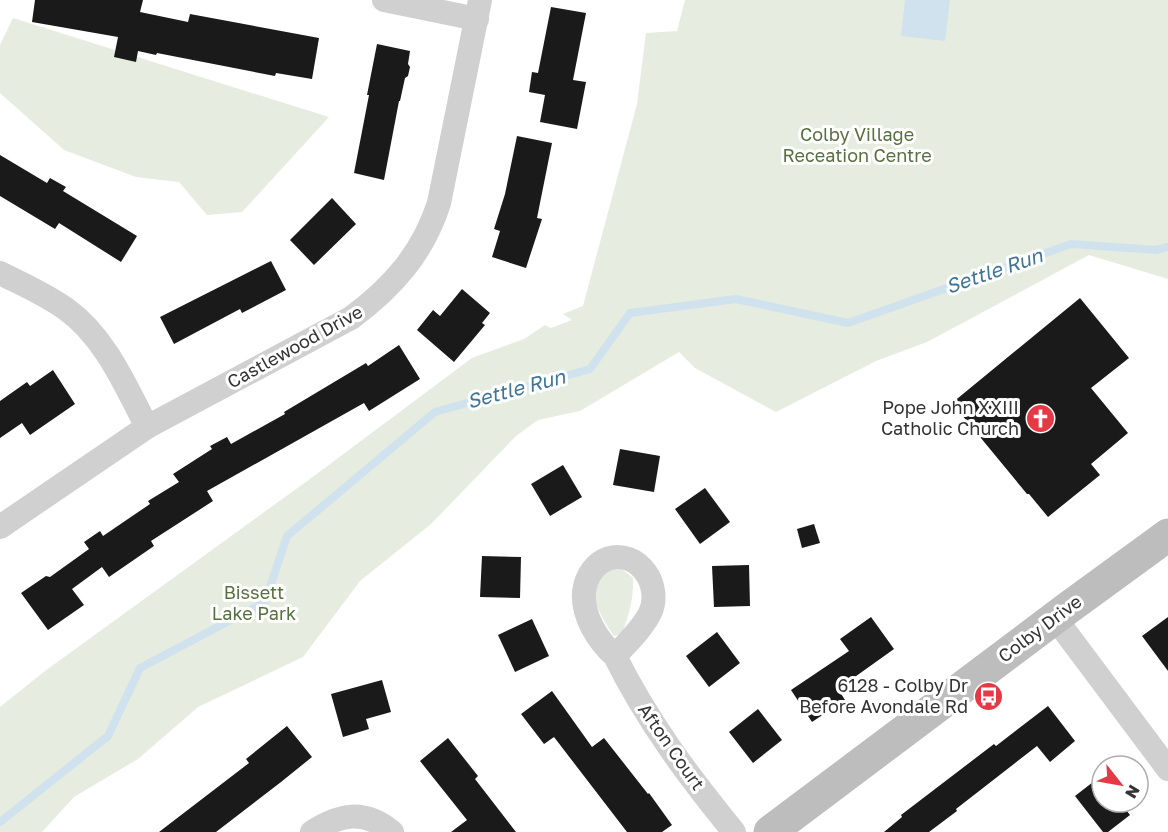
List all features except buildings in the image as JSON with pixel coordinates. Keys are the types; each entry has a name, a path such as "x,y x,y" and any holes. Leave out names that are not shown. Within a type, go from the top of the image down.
{"street":[{"path":"384,0 478,9"},
{"name":"Castlewood Drive","path":"0,527 147,427 351,318 385,291 406,266 425,237 439,203 478,9"},
{"path":"0,273 53,300 68,310 87,328 123,380 147,427"},
{"name":"Colby Drive","path":"770,832 1168,536"},
{"path":"1055,618 1168,769"},
{"name":"Afton Court","path":"615,656 644,710 666,743 734,832"},
{"path":"312,832 332,820 350,817 374,821 392,832"}],"green space":[{"path":"685,0 1168,0 1168,279 1089,255 927,342 876,361 776,412 695,368 679,352 580,411 538,420 516,436 431,524 360,581 303,657 198,707 138,759 74,797 42,832 0,832 0,707 45,671 472,358 524,339 545,325 551,328 572,320 563,314 583,306 637,104 646,33 677,31"},
{"path":"13,18 329,117 242,212 207,215 179,182 136,177 64,150 0,93 0,45"},
{"path":"610,567 622,569 633,578 632,599 627,620 622,634 614,636 599,610 594,595 596,582"}],"water":[{"path":"905,0 950,0 945,41 901,36"}],"waterway":[{"name":"Settle Run","path":"0,822 108,736 140,668 265,602 287,536 435,412 590,369 630,313 736,299 848,323 1071,244 1156,250 1168,247"}],"place":[{"name":"Pope John XXIII Catholic Church","path":"1040,418"},
{"name":"6128 - Colby Dr Before Avondale Rd","path":"989,696"}],"park label":[{"name":"Colby Village Receation Centre","path":"857,145"},
{"name":"Bissett Lake Park","path":"254,603"}]}
